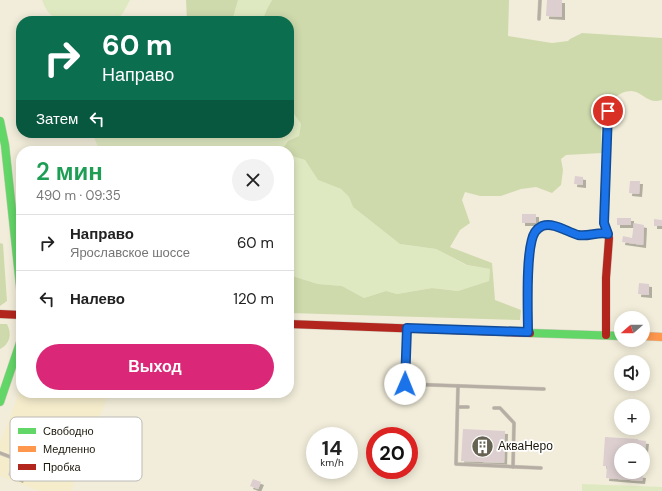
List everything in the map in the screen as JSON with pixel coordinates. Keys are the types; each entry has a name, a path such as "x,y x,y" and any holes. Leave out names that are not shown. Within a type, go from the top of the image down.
{"street":[{"path":"606,335 606,278 609,242 604,223 608,111"},
{"path":"0,121 5,145 16,248"},
{"path":"0,314 16,315"},
{"path":"294,324 614,336"},
{"path":"650,336 662,337"},
{"path":"0,402 16,356"}],"lane":[{"path":"539,19 540,0"},
{"path":"528,332 530,259 531,245 535,232 542,226 551,225 584,236 604,233 608,234"},
{"path":"407,328 405,384 544,389"},
{"path":"458,386 456,464 541,468"},
{"path":"458,406 468,407"},
{"path":"494,408 500,408 514,423 512,467"},
{"path":"0,453 10,457"}],"shaded area":[{"path":"17,398 107,398 100,417 10,417 10,480 0,476 0,443"},
{"path":"13,481 75,481 71,491 39,491"}],"green space":[{"path":"42,0 130,0 120,16 53,16 46,9"},
{"path":"186,0 238,0 233,16 187,16"},
{"path":"238,0 272,0 264,16 233,16"},
{"path":"272,0 509,0 508,36 552,43 568,41 582,33 662,38 662,100 653,101 639,93 631,91 622,93 613,99 606,107 601,120 602,153 566,155 561,159 563,170 561,185 552,193 536,187 521,189 501,196 480,196 465,192 462,200 470,223 460,230 450,247 492,263 495,300 521,310 520,320 294,313 294,277 318,284 342,286 364,298 386,291 397,294 432,288 458,291 489,281 490,269 467,265 436,249 400,244 353,207 349,197 341,189 318,180 305,160 294,157 294,146 284,146 288,141 299,136 301,124 294,114 294,16 264,16"},
{"path":"294,114 301,124 299,136 288,141 284,146 98,146 94,138 294,138"},
{"path":"294,157 305,160 318,180 341,189 349,197 353,207 400,244 436,249 466,265 490,269 489,281 458,291 432,288 397,294 386,291 364,298 342,286 318,284 294,277"},
{"path":"0,243 3,244 7,301 0,306"},
{"path":"0,324 7,324 10,335 8,342 0,349"},
{"path":"582,484 662,487 662,491 582,491"}],"building":[{"path":"547,0 562,0 562,17 546,16"},
{"path":"575,176 583,177 583,185 574,184"},
{"path":"630,181 640,181 639,194 629,193"},
{"path":"522,214 536,214 536,223 522,223"},
{"path":"617,218 631,218 631,225 617,225"},
{"path":"654,219 662,220 662,226 654,226"},
{"path":"634,223 644,225 643,245 622,242 623,236 632,238"},
{"path":"639,283 649,284 649,295 638,294"},
{"name":"АкваНеро","path":"463,429 505,431 504,463 461,461"},
{"path":"605,437 638,439 646,441 646,443 614,443 614,479 606,478 607,466 603,466"},
{"path":"253,479 261,482 258,489 250,486"},
{"path":"618,479 642,479 642,481"}],"traffic: fast":[{"path":"606,166 608,111"},
{"path":"0,121 5,145 16,248"},
{"path":"530,333 614,336"},
{"path":"0,402 16,355"}],"traffic: slow":[{"path":"650,336 662,337"}],"traffic: jam":[{"path":"606,166 604,223 609,238 606,278 606,335"},
{"path":"0,314 16,315"},
{"path":"294,324 530,333"}],"place":[{"name":"АкваНеро","path":"483,446"}],"route":[{"path":"405,384 407,328 528,332 528,289 531,245 535,232 542,226 551,225 584,236 604,233 608,234 604,223 608,111"}]}
